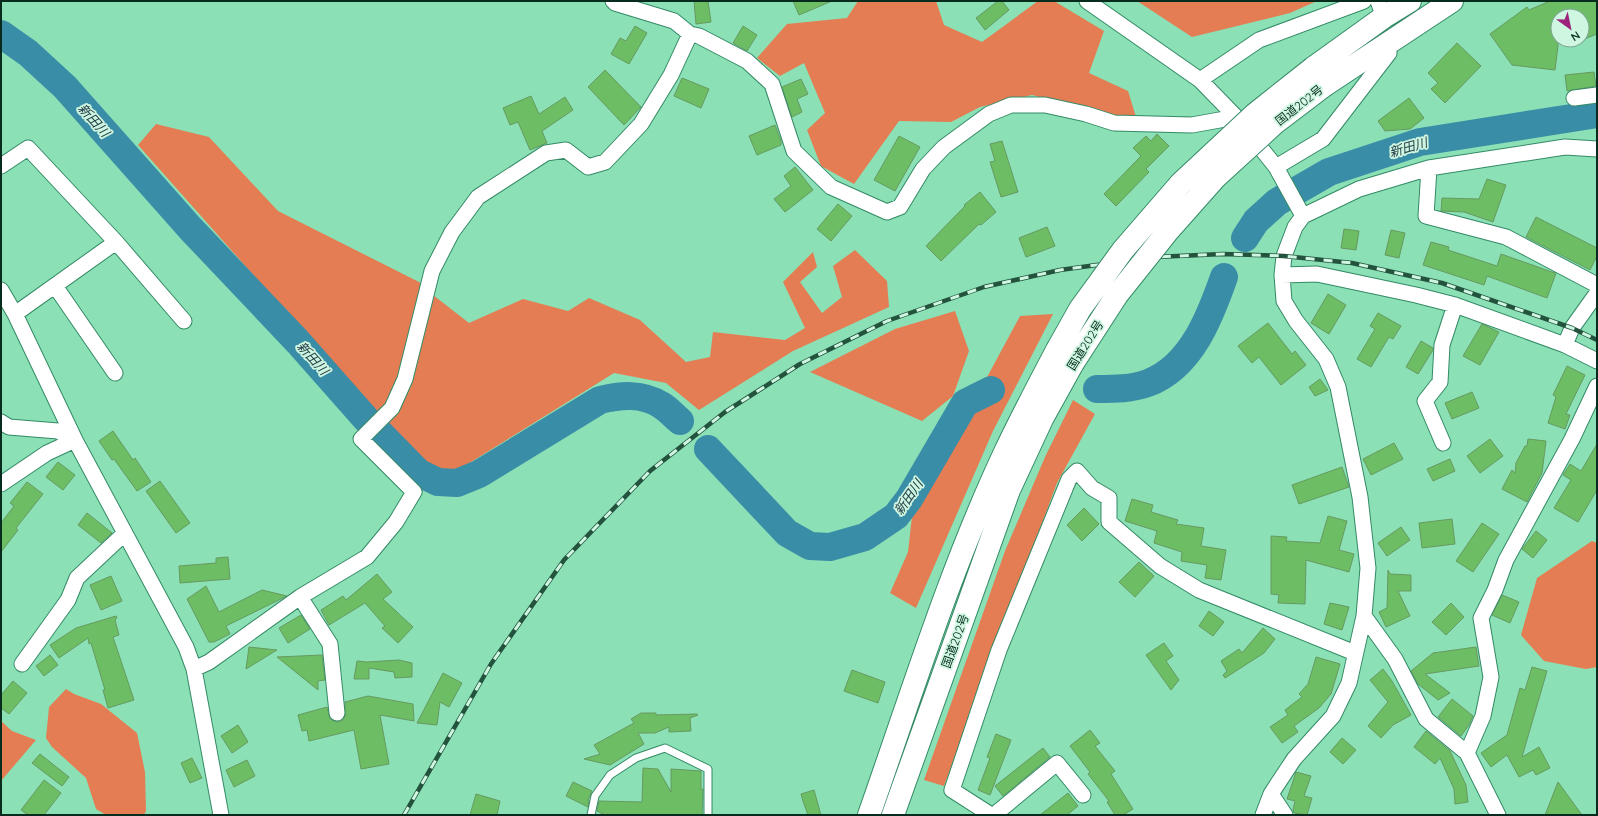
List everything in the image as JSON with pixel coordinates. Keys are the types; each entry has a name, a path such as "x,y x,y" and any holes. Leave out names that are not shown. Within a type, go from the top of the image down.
{"highway":[{"name":"国道202号","path":"869,815 944,600 978,514 1005,453 1065,356 1117,295 1168,231 1215,178 1275,123 1381,9 1410,1"},
{"name":"国道202号","path":"1319,76 1384,44 1452,1"},
{"name":"国道202号","path":"893,815 1009,490 1042,418 1065,356"}],"street":[{"path":"613,1 615,4 674,21 690,34 699,36 747,61 772,84 794,151 830,187 887,212 900,207 923,169 944,147 989,114 1011,105 1046,105 1086,114 1114,123 1192,125 1236,117"},
{"path":"1087,1 1200,80 1236,117 1279,172 1303,216"},
{"path":"1200,80 1259,40 1364,1"},
{"path":"194,669 209,662 300,597 367,556 396,522 414,492 361,439 392,408 405,378 432,271 452,232 478,197 546,152 566,150 588,167 605,162 641,124 671,75 690,34"},
{"path":"1279,172 1323,139 1389,53 1384,44"},
{"path":"1574,98 1597,95"},
{"path":"1263,815 1271,794 1294,759 1333,716 1349,683 1364,616 1368,568 1360,497 1338,387 1326,359 1296,321 1284,301 1282,276 1284,256 1295,227 1303,216 1360,189 1429,168 1565,147 1597,149"},
{"path":"1,166 28,148 116,242 184,321"},
{"path":"1429,168 1426,216 1506,238 1597,285"},
{"path":"15,314 116,242"},
{"path":"1282,276 1317,274 1416,295 1455,305 1564,345 1597,361"},
{"path":"55,286 115,373"},
{"path":"1,290 15,314 75,440 186,647 194,669 221,815"},
{"path":"1564,345 1572,328 1597,293"},
{"path":"1443,443 1425,401 1440,382 1442,345 1455,305"},
{"path":"1467,754 1483,716 1491,677 1481,618 1495,590 1506,560 1572,439 1597,386"},
{"path":"1,422 9,427 58,431 75,440"},
{"path":"1,484 47,453 75,440"},
{"path":"1083,795 1057,763 993,815 952,790 999,650 1070,479 1077,471 1092,488 1109,498 1109,522 1160,566 1199,590 1355,653"},
{"path":"22,664 68,600 77,578 125,533"},
{"path":"300,597 330,644 337,713"},
{"path":"1364,616 1395,659 1426,719 1467,754 1498,815"},
{"path":"1271,794 1285,815"}],"lane":[{"path":"591,815 595,796 610,775 636,758 665,748 708,769 708,815"}],"shaded area":[{"path":"858,1 936,1 944,25 982,42 1038,1 1054,1 1104,31 1089,73 1128,91 1136,117 1103,114 1032,95 980,107 951,122 899,121 854,184 821,166 807,130 825,113 804,63 780,76 757,58 787,24 847,18"},
{"path":"1137,1 1317,1 1290,13 1192,37"},
{"path":"156,124 209,137 278,211 419,282 469,323 523,299 568,311 589,298 640,320 686,362 710,357 713,332 785,340 805,328 783,282 813,252 817,267 800,282 822,313 842,297 833,266 855,250 887,281 889,307 793,351 699,410 666,383 614,373 463,467 445,471 421,464 138,145"},
{"path":"955,311 969,351 953,396 922,421 810,372 895,329"},
{"path":"1053,314 993,431 916,608 890,593 908,552 912,516 1020,316"},
{"path":"1073,400 1095,414 1057,483 944,786 924,780 1005,551 1045,457"},
{"path":"1592,541 1597,543 1597,667 1586,669 1544,661 1521,635 1537,578"},
{"path":"66,689 74,694 101,704 137,733 145,772 146,811 144,815 106,815 96,809 86,778 52,747 46,738 49,707"},
{"path":"1,721 12,731 36,740 1,781"}],"building":[{"path":"694,1 708,1 711,22 696,24"},
{"path":"793,1 832,1 799,15"},
{"path":"998,1 1002,1 1009,10 985,30 976,18"},
{"path":"1550,1 1597,1 1597,34 1590,37 1590,8 1550,8 1550,48 1558,48 1555,70 1512,65 1490,34 1527,7 1529,10"},
{"path":"635,26 647,33 629,64 611,54 620,38 626,41"},
{"path":"743,26 757,35 747,51 733,43"},
{"path":"1457,43 1481,66 1445,103 1431,89 1438,83 1428,73"},
{"path":"605,70 641,107 624,125 588,87"},
{"path":"1594,72 1596,86 1567,91 1565,75"},
{"path":"682,78 709,89 701,108 674,96"},
{"path":"801,79 808,94 797,99 802,112 792,117 782,87"},
{"path":"531,96 539,114 565,97 573,110 542,131 547,143 530,150 518,122 510,125 503,108"},
{"path":"1409,98 1424,118 1410,129 1385,131 1378,121"},
{"path":"775,125 781,145 757,155 749,136"},
{"path":"1157,134 1169,146 1146,169 1149,172 1116,206 1104,194 1141,156 1133,148 1146,136 1151,141"},
{"path":"899,136 920,147 895,191 874,180"},
{"path":"1002,141 1018,192 1001,197 990,162 995,161 990,144"},
{"path":"795,167 813,190 785,212 774,199 791,186 784,176"},
{"path":"1487,179 1506,185 1493,222 1464,212 1441,211 1442,198 1479,199"},
{"path":"980,192 996,212 981,225 979,224 941,261 926,246 965,206 964,205"},
{"path":"838,204 852,216 831,241 817,229"},
{"path":"1536,217 1597,248 1597,256 1590,270 1526,237"},
{"path":"1047,227 1055,246 1026,257 1019,238"},
{"path":"1344,229 1359,231 1356,250 1341,248"},
{"path":"1391,230 1405,233 1399,258 1385,255"},
{"path":"1431,242 1449,247 1448,250 1497,266 1501,254 1556,273 1547,298 1487,276 1484,285 1423,265"},
{"path":"1328,294 1346,305 1329,334 1311,323"},
{"path":"1378,313 1401,326 1393,339 1389,337 1371,367 1357,359 1375,329 1370,326"},
{"path":"1268,323 1292,354 1295,351 1306,365 1281,385 1259,357 1252,363 1238,346"},
{"path":"1482,324 1499,332 1480,365 1463,356"},
{"path":"1421,341 1433,348 1433,350 1418,374 1406,367"},
{"path":"1567,366 1585,375 1566,414 1570,415 1565,429 1548,423 1556,397 1553,395"},
{"path":"1320,379 1328,390 1315,396 1309,387"},
{"path":"1472,392 1479,408 1452,419 1445,403"},
{"path":"113,431 133,460 135,458 151,482 137,491 99,441"},
{"path":"1490,439 1503,456 1480,473 1467,456"},
{"path":"1528,439 1546,441 1542,473 1527,502 1502,489 1512,470 1515,473 1516,463 1525,446 1527,446"},
{"path":"1394,443 1403,459 1371,475 1363,459"},
{"path":"1597,444 1597,490 1578,522 1554,508 1571,480 1563,475 1570,464 1581,471"},
{"path":"1450,459 1455,471 1433,481 1427,469"},
{"path":"58,462 75,475 63,490 46,477"},
{"path":"1342,467 1349,487 1299,504 1292,485"},
{"path":"160,481 190,523 176,533 146,491"},
{"path":"27,482 43,494 16,528 18,530 1,552 1,523 14,506 10,503"},
{"path":"1132,499 1153,505 1151,512 1178,520 1176,524 1204,528 1201,546 1226,550 1221,580 1205,578 1207,565 1181,561 1182,552 1154,543 1157,531 1125,521"},
{"path":"1084,508 1099,524 1082,541 1067,525"},
{"path":"87,513 112,533 101,543 78,525"},
{"path":"1328,516 1347,521 1339,550 1354,554 1349,572 1306,560 1305,604 1278,603 1279,595 1271,594 1271,536 1287,537 1286,541 1320,543"},
{"path":"1452,519 1455,544 1422,548 1419,523"},
{"path":"1482,523 1499,534 1473,572 1456,561"},
{"path":"1401,527 1410,540 1387,556 1378,543"},
{"path":"1536,531 1547,540 1533,558 1522,549"},
{"path":"228,557 230,579 180,583 179,566 216,563 216,558"},
{"path":"1139,562 1154,576 1135,597 1119,582"},
{"path":"1388,570 1390,574 1411,575 1411,591 1398,591 1410,616 1386,627 1379,612 1387,608"},
{"path":"377,574 392,592 383,599 413,627 398,643 382,628 385,626 365,603 329,625 321,610 343,596 346,600"},
{"path":"111,576 122,601 101,610 90,585"},
{"path":"206,586 219,612 262,590 287,596 226,626 230,634 214,642 209,642 187,599"},
{"path":"1502,595 1519,602 1510,623 1492,615"},
{"path":"1330,603 1349,607 1342,630 1324,624"},
{"path":"1451,603 1464,617 1446,635 1432,622"},
{"path":"1209,611 1224,622 1213,636 1199,626"},
{"path":"301,615 310,629 288,643 279,628"},
{"path":"116,616 117,618 115,620 119,635 113,637 134,700 108,708 103,690 105,690 91,643 89,644 88,638 59,658 50,645 76,628"},
{"path":"1263,628 1275,639 1264,653 1225,678 1223,675 1227,671 1221,661 1239,649 1242,653"},
{"path":"1164,643 1173,656 1166,661 1179,680 1171,690 1146,655"},
{"path":"249,647 277,650 246,669"},
{"path":"1476,647 1479,666 1425,674 1450,693 1438,700 1418,684 1411,671 1433,653"},
{"path":"50,655 58,665 44,676 36,666"},
{"path":"322,655 325,680 318,681 318,690 277,657"},
{"path":"1316,657 1340,664 1331,694 1319,708 1294,726 1298,732 1282,743 1270,727 1288,715 1285,710 1302,697 1299,694 1308,684"},
{"path":"399,660 412,663 412,677 395,678 394,672 369,668 369,679 354,679 357,661 367,662"},
{"path":"1532,667 1547,671 1522,757 1539,747 1550,768 1536,775 1533,770 1519,777 1507,755 1491,767 1481,753 1507,735 1520,688 1525,690"},
{"path":"1383,669 1392,681 1411,715 1393,725 1381,738 1368,726 1388,702 1370,680"},
{"path":"852,670 885,682 878,703 844,691"},
{"path":"443,673 462,683 449,707 440,702 437,725 417,723"},
{"path":"13,681 27,693 9,714 1,708 1,695"},
{"path":"368,696 413,704 414,721 380,715 389,764 361,769 354,730 309,741 307,730 302,731 298,715 327,707 330,719 338,722 343,720 345,716 345,702"},
{"path":"1452,699 1473,716 1469,725 1461,736 1438,717"},
{"path":"641,713 656,713 656,715 698,715 690,718 691,731 669,732 669,727 655,733 638,733 644,744 610,765 584,759 600,754 594,745 634,723 631,719"},
{"path":"238,725 248,742 232,753 221,736"},
{"path":"1090,730 1100,743 1095,746 1115,771 1111,774 1133,809 1123,815 1115,815 1107,802 1109,801 1088,774 1090,772 1070,746"},
{"path":"1426,731 1450,751 1466,785 1468,802 1455,804 1454,789 1440,758 1435,764 1414,747"},
{"path":"996,734 1011,740 990,795 978,790 990,758 987,757"},
{"path":"1342,738 1356,750 1343,764 1330,752"},
{"path":"1043,748 1050,757 1003,796 995,786"},
{"path":"40,754 69,777 62,786 32,763"},
{"path":"192,758 202,778 190,783 181,763"},
{"path":"247,760 255,776 234,787 226,770"},
{"path":"643,768 658,769 671,792 671,769 701,771 701,789 703,789 702,815 605,815 597,811 599,801 642,802"},
{"path":"1296,772 1311,776 1304,796 1312,798 1307,815 1294,813 1293,810 1295,801 1287,799"},
{"path":"44,780 61,793 44,815 28,815 21,810"},
{"path":"573,782 592,791 588,800 588,807 566,796"},
{"path":"1558,782 1582,815 1545,815"},
{"path":"814,790 821,815 808,815 801,794"},
{"path":"1068,793 1078,806 1067,815 1040,815"},
{"path":"476,794 500,801 497,815 470,815"}],"waterway":[{"name":"新田川","path":"1,34 28,53 65,87 190,228 298,342 366,419 419,473 438,482 457,483 479,474 600,400 608,398 624,396 646,398 664,407 680,421"},
{"name":"新田川","path":"1245,238 1256,221 1277,202 1329,172 1420,142 1597,114"},
{"name":"新田川","path":"1097,389 1123,388 1142,385 1163,375 1176,365 1197,339 1212,308 1224,277"},
{"name":"新田川","path":"708,449 787,533 810,546 830,547 865,537 896,516 909,499 965,403 991,390"}],"railway":[{"path":"404,815 491,664 564,560 650,471 725,412 800,364 887,321 984,287 1060,270 1155,257 1223,254 1284,256 1352,263 1442,283 1572,328 1597,340"}]}
